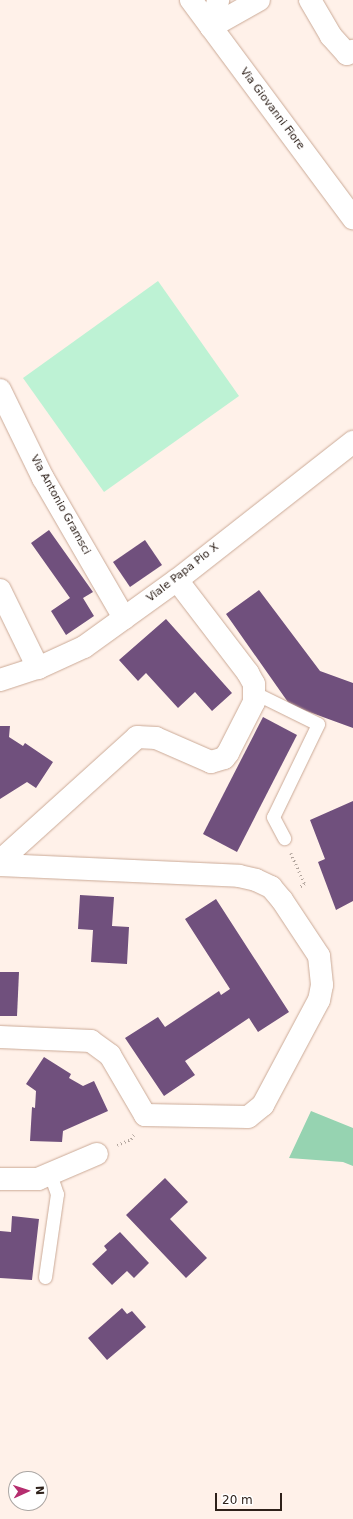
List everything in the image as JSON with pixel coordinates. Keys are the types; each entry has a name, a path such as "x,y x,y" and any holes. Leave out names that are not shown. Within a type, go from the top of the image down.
{"street":[{"name":"Via Giovanni Fiore","path":"191,0 353,218"},
{"path":"211,27 218,0"},
{"path":"211,27 259,0"},
{"path":"310,0 331,36 347,54 353,51"},
{"name":"Via Antonio Gramsci","path":"0,390 43,478 124,618"},
{"name":"Viale Papa Pio X","path":"0,680 38,668 84,648 177,580 353,442"},
{"path":"0,861 137,737 156,738 204,761 211,762 224,758 254,702 255,693 248,673 177,580"},
{"path":"0,590 38,668"},
{"path":"0,865 239,876 256,880 271,887 282,900 319,956 322,985 319,1000 263,1106 248,1117 237,1118 145,1114 110,1055 91,1041 0,1037"},
{"path":"0,1179 38,1179 96,1154"}],"lane":[{"path":"255,693 318,724 273,817 284,838"},
{"path":"45,1277 57,1194 50,1174"}],"path":[{"path":"282,900 304,884 284,838"},
{"path":"96,1154 131,1139 145,1114"}],"green space":[{"path":"158,281 239,396 104,492 23,378"},
{"path":"311,1111 353,1128 353,1166 343,1162 289,1158"}],"building":[{"path":"49,530 93,592 83,598 94,616 66,635 51,611 70,598 31,543"},
{"path":"145,540 162,565 130,587 113,562"},
{"path":"259,590 320,671 353,683 353,728 290,705 226,614"},
{"path":"166,619 232,693 212,711 195,692 178,708 146,673 138,681 119,660"},
{"path":"263,717 297,735 237,852 203,834"},
{"path":"0,726 10,726 9,737 23,746 25,743 53,762 36,788 27,782 0,799"},
{"path":"353,801 353,901 336,910 318,862 325,859 310,820"},
{"path":"80,895 114,897 112,926 129,927 127,964 91,962 93,930 78,929"},
{"path":"216,899 289,1012 258,1032 249,1018 185,1061 195,1075 164,1096 125,1038 158,1017 165,1027 219,991 221,995 230,989 185,919"},
{"path":"0,972 19,972 17,1016 0,1016"},
{"path":"44,1057 71,1074 69,1078 83,1086 94,1081 108,1111 63,1131 62,1142 30,1141 32,1107 35,1108 36,1091 26,1084"},
{"path":"165,1178 188,1202 170,1219 207,1258 186,1278 126,1215"},
{"path":"12,1216 39,1219 32,1280 0,1278 0,1231 11,1232"},
{"path":"120,1232 149,1263 134,1278 127,1271 112,1285 92,1264 107,1250 104,1246"},
{"path":"122,1308 127,1314 132,1311 146,1327 107,1360 88,1338"}]}
